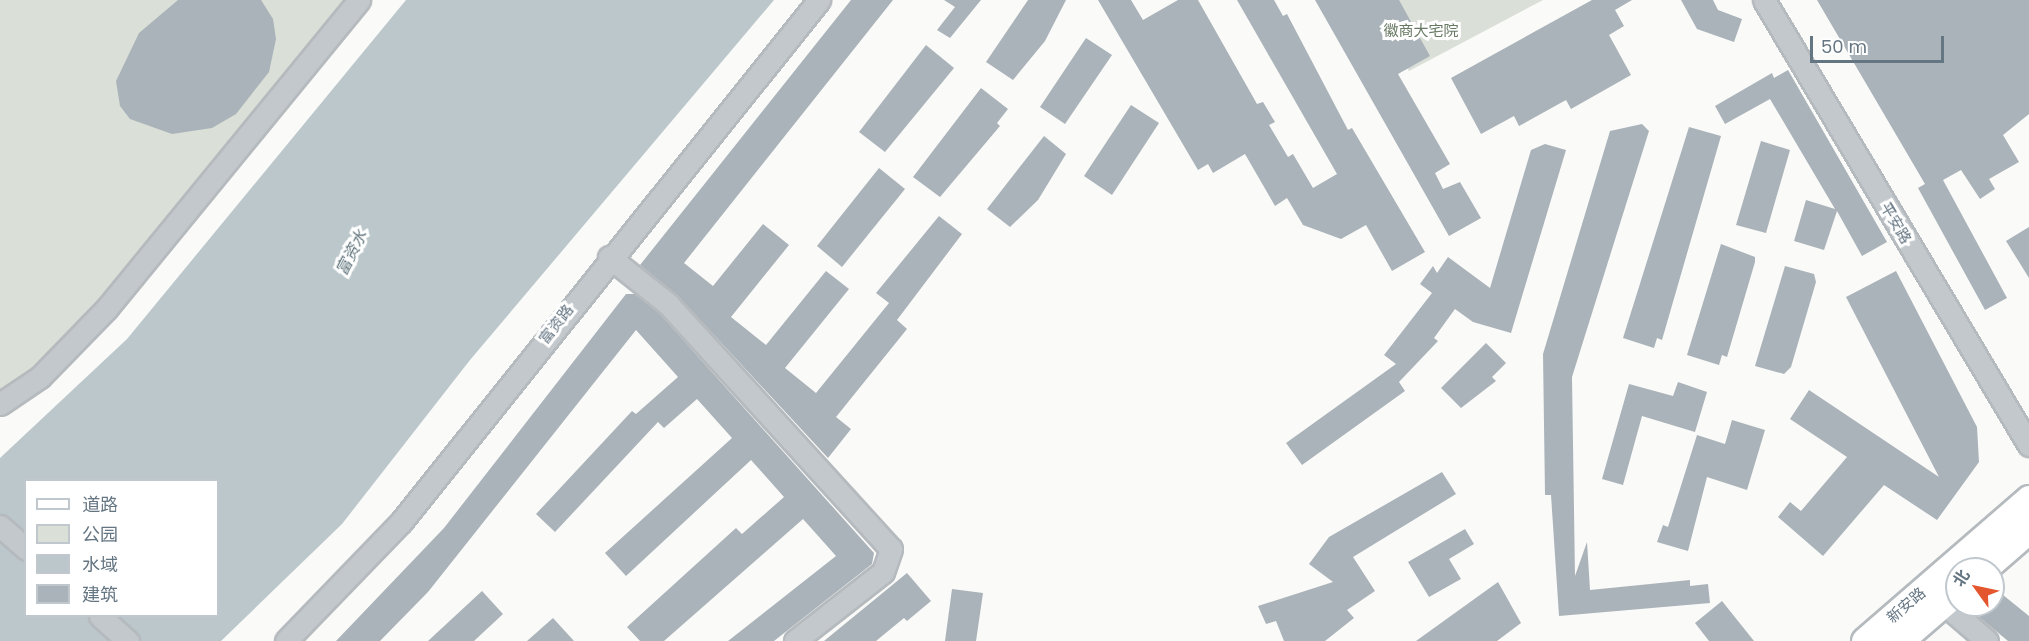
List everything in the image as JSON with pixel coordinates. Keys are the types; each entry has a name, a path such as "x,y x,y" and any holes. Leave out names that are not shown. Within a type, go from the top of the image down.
{"main road":[{"name":"新安路","path":"1865,641 2029,499"},
{"path":"1997,557 2029,529"},
{"name":"新安路","path":"1899,641 1945,601"}],"street":[{"path":"0,404 40,377 107,308 359,0"},
{"name":"富资路","path":"286,641 400,522 609,257 819,0"},
{"name":"平安路","path":"1764,0 2029,446"},
{"path":"609,257 668,304 891,549 883,572 795,641"},
{"path":"0,526 24,547"},
{"path":"102,617 128,641"},
{"path":"1967,617 1987,641"}],"green space":[{"path":"0,0 344,0 113,287 46,361 0,396"},
{"name":"徽商大宅院","path":"1370,0 1543,0 1409,71"}],"water":[{"name":"富资水","path":"406,0 774,0 470,360 342,524 221,641 0,641 0,458 127,339"}],"building":[{"path":"178,0 261,0 273,19 276,39 269,72 236,114 212,128 172,134 130,119 120,106 116,81 139,33"},
{"path":"851,0 893,0 684,263 713,286 763,224 789,245 731,317 766,345 826,271 849,289 785,368 816,393 889,303 876,293 939,216 962,234 897,320 907,329 836,417 851,429 828,458 677,295 640,265"},
{"path":"944,0 981,0 950,38 937,30 955,7"},
{"path":"1028,0 1066,0 1045,41 1013,80 986,62"},
{"path":"1098,0 1131,0 1143,20 1178,0 1198,0 1257,104 1263,102 1275,122 1269,125 1288,157 1293,154 1313,188 1337,174 1237,0 1274,0 1283,16 1287,14 1348,130 1352,128 1425,252 1392,271 1366,225 1341,239 1303,225 1287,198 1275,206 1245,154 1213,173 1208,164 1198,170"},
{"path":"1315,0 1399,0 1430,56 1398,74 1450,164 1435,173 1443,189 1460,182 1481,218 1449,236"},
{"path":"1592,0 1632,0 1615,10 1624,26 1609,35 1631,75 1571,109 1566,100 1519,126 1514,116 1481,134 1451,78"},
{"path":"1681,0 1713,0 1718,10 1742,19 1734,42 1697,29"},
{"path":"1817,0 2029,0 2029,114 2003,135 2019,162 1989,179 1995,189 1980,199 1961,170 1943,180 2007,298 1985,310 1918,188 1925,184"},
{"path":"1086,38 1112,55 1065,124 1040,107"},
{"path":"926,45 954,68 885,152 859,132"},
{"path":"1788,70 1887,242 1862,256 1837,211 1824,250 1794,241 1806,200 1835,209 1770,99 1725,124 1715,106 1772,73 1774,78"},
{"path":"981,88 1008,109 997,123 1000,126 940,197 913,177"},
{"path":"1131,105 1159,123 1112,195 1084,176"},
{"path":"1642,124 1649,131 1572,377 1575,576 1587,542 1590,590 1690,580 1690,586 1708,584 1710,603 1559,616 1551,495 1545,495 1543,354 1610,131"},
{"path":"1689,127 1721,136 1662,340 1657,338 1654,348 1623,338"},
{"path":"1044,136 1066,154 1038,200 1010,227 987,209"},
{"path":"1761,141 1790,150 1766,233 1736,225"},
{"path":"1545,144 1566,150 1511,333 1473,322 1455,309 1434,338 1438,341 1399,382 1405,391 1302,465 1286,443 1396,364 1384,355 1432,293 1420,284 1433,266 1437,273 1448,257 1490,288 1531,150"},
{"path":"879,168 905,189 842,267 817,246"},
{"path":"2029,227 2029,278 2006,241"},
{"path":"1721,244 1755,257 1755,262 1727,357 1722,355 1719,365 1687,355"},
{"path":"1785,266 1814,274 1816,282 1791,367 1784,374 1755,366"},
{"path":"1896,271 1977,427 1979,462 1937,520 1884,485 1823,556 1778,517 1790,502 1801,511 1847,457 1790,419 1809,390 1939,477 1846,297"},
{"path":"626,294 635,294 659,313 874,553 872,564 774,641 728,641 836,556 803,519 664,641 640,641 627,627 736,528 742,534 784,497 751,460 626,576 605,553 732,438 697,399 664,428 658,422 555,532 536,514 632,411 636,414 678,377 636,330 428,592 380,641 336,641 444,528"},
{"path":"1486,343 1506,363 1492,377 1496,381 1461,408 1441,388"},
{"path":"1678,382 1707,392 1695,432 1642,416 1623,485 1602,479 1629,384 1673,396"},
{"path":"1732,420 1765,430 1747,490 1707,477 1688,551 1657,542 1663,525 1668,527 1697,435 1725,444"},
{"path":"1442,472 1456,494 1353,557 1375,591 1347,610 1354,618 1325,641 1284,641 1276,621 1266,624 1258,606 1333,582 1309,564 1329,537"},
{"path":"1465,529 1474,544 1449,559 1461,579 1429,597 1408,562"},
{"path":"907,573 931,601 907,621 904,618 876,641 824,641"},
{"path":"1498,582 1521,623 1497,641 1416,641"},
{"path":"952,589 983,593 976,641 945,641"},
{"path":"482,591 503,614 474,641 428,641"},
{"path":"2005,597 2029,616 2029,641 2008,641 1979,617 2005,617"},
{"path":"1722,601 1754,641 1709,641 1695,623"},
{"path":"553,618 574,641 527,641"}]}
